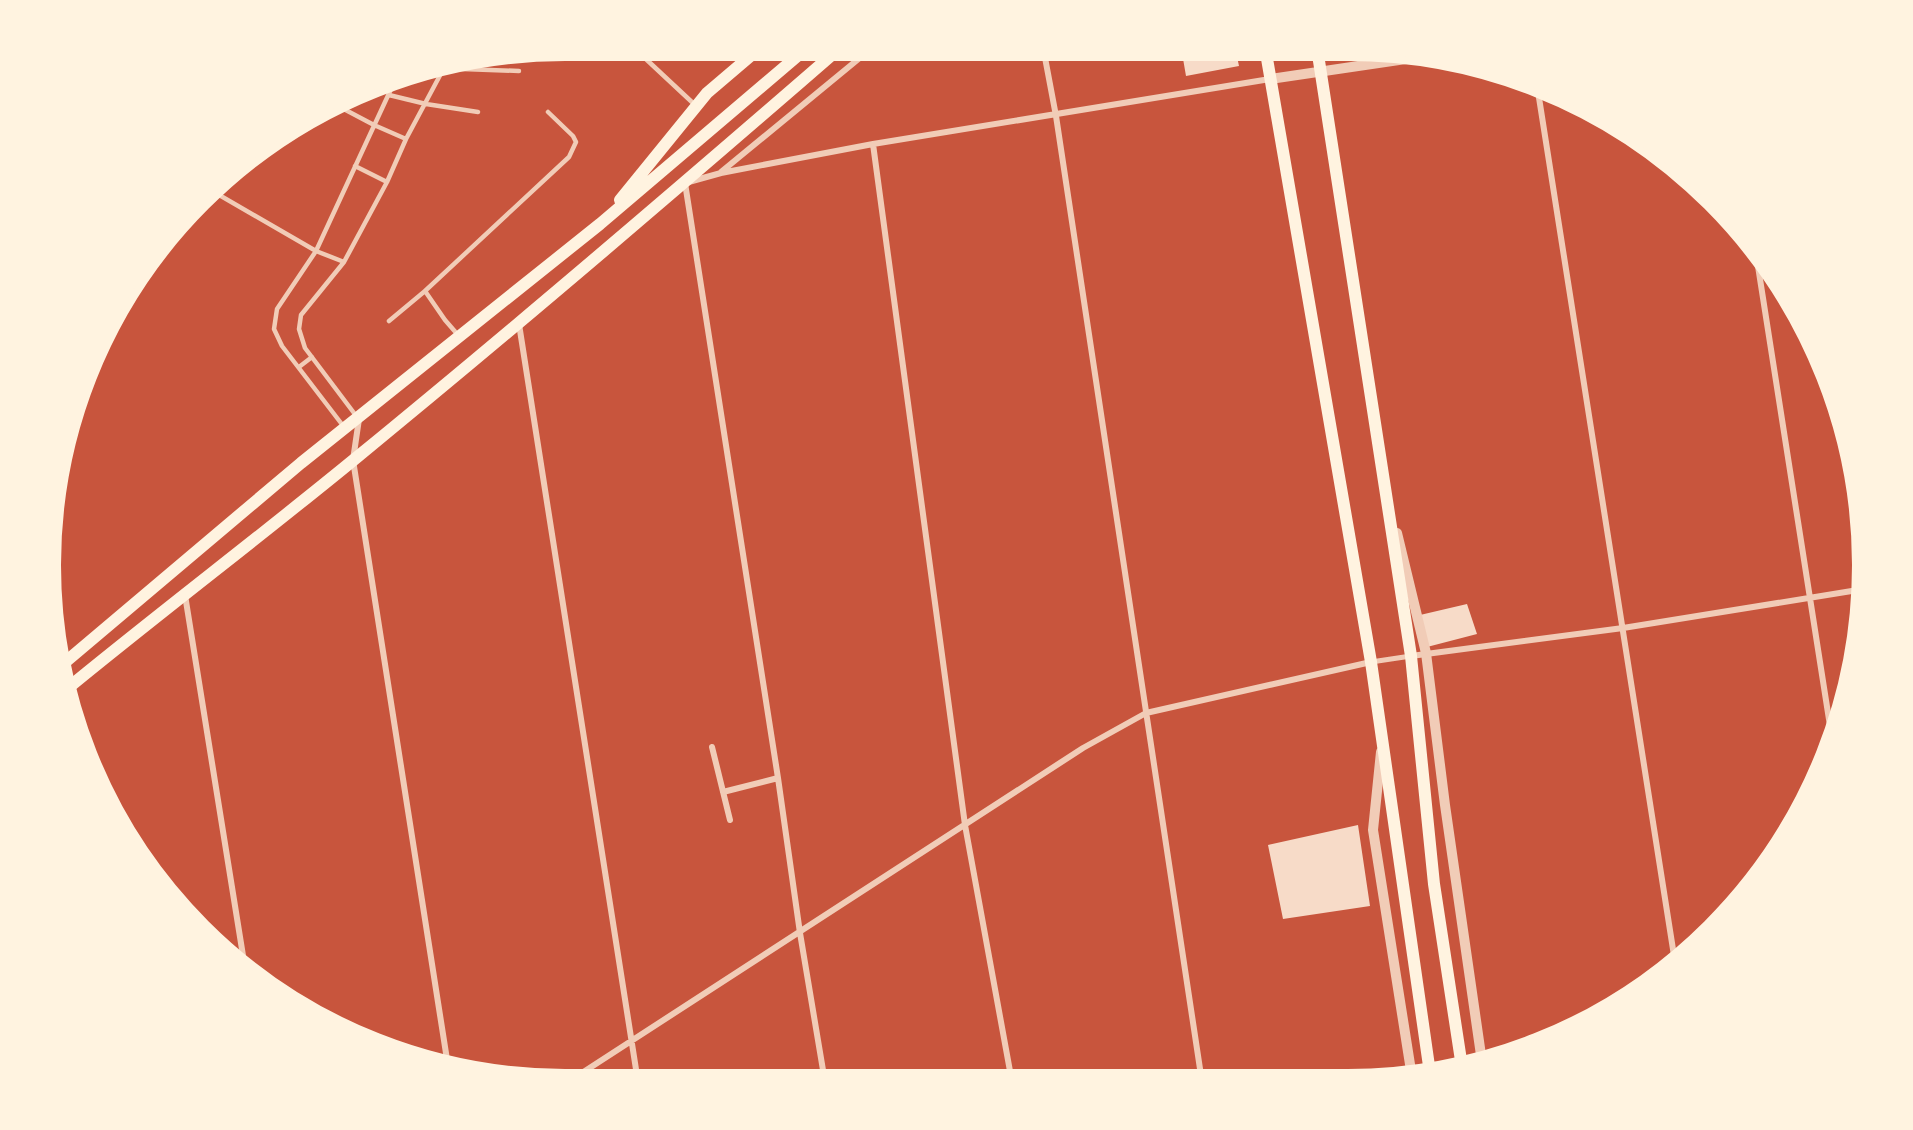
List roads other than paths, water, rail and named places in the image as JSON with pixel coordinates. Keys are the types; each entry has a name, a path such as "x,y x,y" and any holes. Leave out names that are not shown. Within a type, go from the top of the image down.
{"main road":[{"path":"600,224 707,93 749,57"},
{"path":"66,661 301,464 600,224 796,57"},
{"path":"72,685 519,324 830,57"},
{"path":"1267,57 1371,662 1429,1066"},
{"path":"1318,57 1411,656 1434,884 1461,1060"}],"street":[{"path":"721,173 861,57"},
{"path":"1045,57 1056,116 1201,1073"},
{"path":"823,1073 685,183 721,173 873,144 1401,60"},
{"path":"1539,95 1674,954"},
{"path":"873,144 965,825 1009,1073"},
{"path":"1758,266 1830,725"},
{"path":"519,324 636,1073"},
{"path":"359,419 353,460 447,1059"},
{"path":"1383,479 1426,654 1481,1055"},
{"path":"582,1073 1083,748 1146,714 1371,662 1623,628 1855,590"},
{"path":"185,593 243,958"},
{"path":"1382,742 1373,830 1411,1069"},
{"path":"712,747 730,820"},
{"path":"723,792 778,778"}],"lane":[{"path":"644,57 696,106"},
{"path":"737,67 739,57"},
{"path":"459,69 519,71"},
{"path":"359,419 305,348 299,329 301,315 344,262 387,182 406,139 443,72"},
{"path":"346,429 282,346 274,329 277,309 316,251 392,88"},
{"path":"389,95 426,105 478,112"},
{"path":"342,108 406,139"},
{"path":"389,321 425,291 569,158 576,142 573,136 548,112"},
{"path":"355,166 387,182"},
{"path":"218,194 316,251 344,262"},
{"path":"425,291 460,337"},
{"path":"298,367 312,357"}]}
